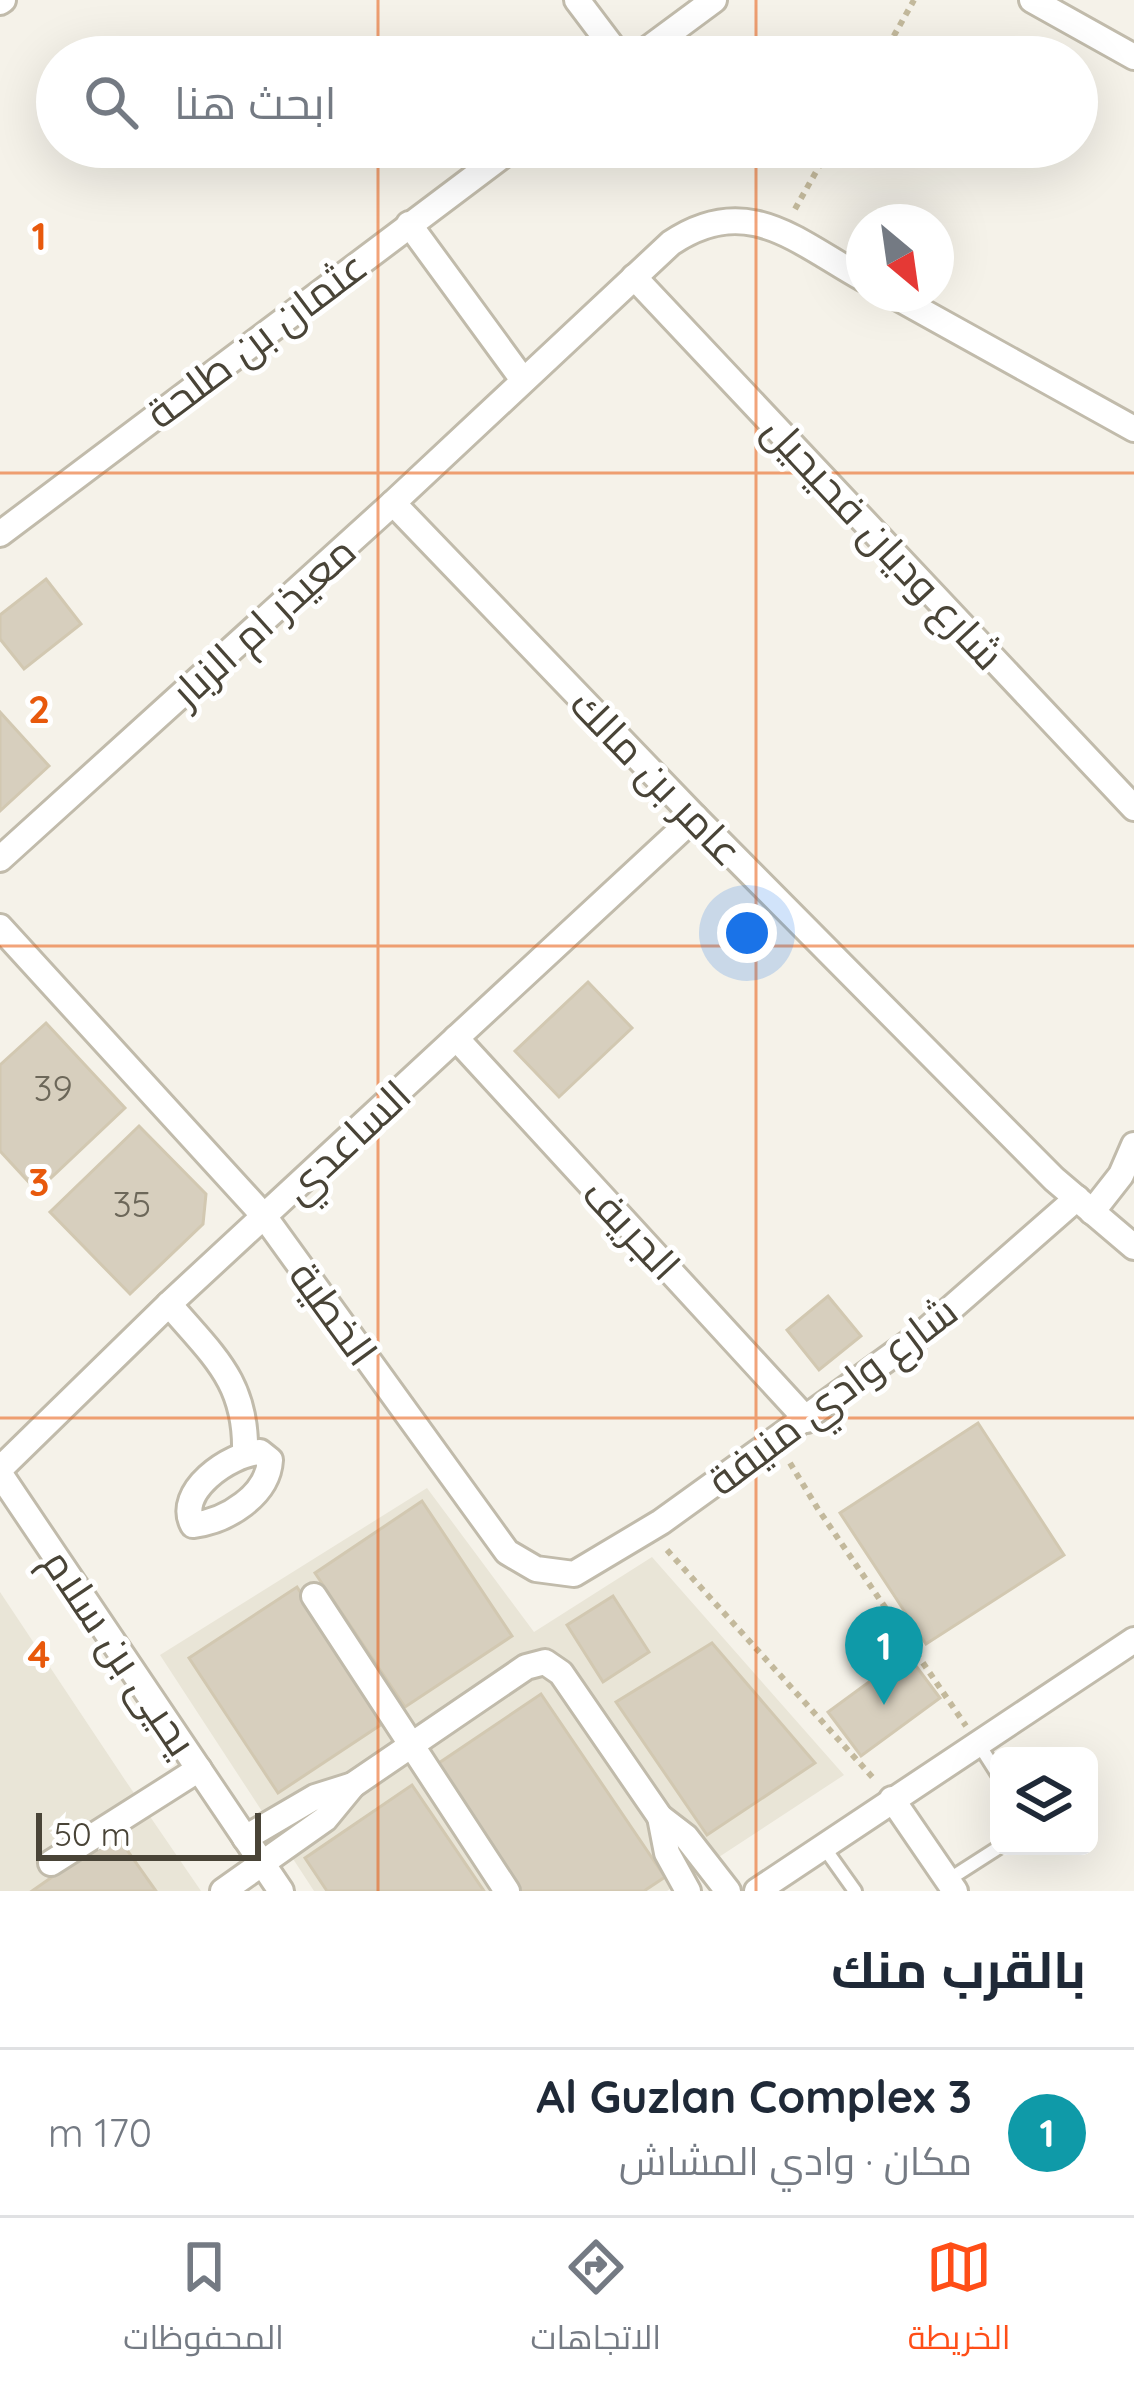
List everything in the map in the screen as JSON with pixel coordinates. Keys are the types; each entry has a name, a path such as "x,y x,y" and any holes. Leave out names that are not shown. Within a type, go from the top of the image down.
{"street":[{"path":"578,0 605,36"},
{"path":"666,36 714,0"},
{"path":"1032,0 1096,36"},
{"path":"1098,37 1134,57"},
{"name":"عثمان بن طلحة","path":"0,534 485,168"},
{"name":"معيذر ام الزبار","path":"0,859 634,277 696,226 725,219 754,221 846,269"},
{"path":"409,224 523,380"},
{"name":"شارع وديان فحيحيل","path":"634,277 1134,808"},
{"path":"923,312 1134,429"},
{"name":"عامر بن مالك","path":"393,502 695,817 1084,1205 1134,1247"},
{"name":"الساعدي","path":"0,1471 169,1304 695,817"},
{"name":"الخطية","path":"0,927 264,1216 507,1552 536,1568 574,1574"},
{"name":"الجريف","path":"457,1038 807,1420"},
{"path":"1084,1205 1121,1174 1134,1145"},
{"name":"شارع وادي منيفة","path":"574,1574 649,1529 807,1420 1084,1205"},
{"path":"169,1304 229,1374 243,1408 245,1453"},
{"name":"يحيى بن سلام","path":"0,1471 280,1891"},
{"path":"314,1596 507,1891"},
{"path":"757,1891 789,1882 824,1846 1134,1640"},
{"path":"223,1891 325,1819 353,1785 526,1667 544,1662 561,1673 660,1817 686,1837 728,1891"},
{"path":"51,1863 199,1769"},
{"path":"245,1838 315,1797 353,1785"},
{"path":"892,1799 951,1885"},
{"path":"660,1817 668,1853 688,1891"}],"lane":[{"path":"979,1744 990,1762"},
{"path":"824,1846 855,1891"},
{"path":"951,1885 990,1855"}],"path":[{"path":"893,36 914,0"},
{"path":"782,233 818,168"},
{"path":"777,1441 818,1510 979,1744"},
{"path":"649,1529 892,1799"}],"shaded area":[{"path":"427,1488 534,1632 652,1557 844,1775 667,1891 314,1891 160,1655"},
{"path":"0,1592 125,1780 201,1891 0,1891"}],"building":[{"path":"46,579 81,624 24,669 0,639 0,615"},
{"path":"0,712 49,766 0,811"},
{"path":"588,982 632,1028 559,1097 515,1051"},
{"path":"46,1023 125,1108 37,1191 0,1151 0,1065"},
{"path":"139,1126 206,1194 203,1224 130,1294 50,1212"},
{"path":"828,1296 861,1336 819,1370 787,1330"},
{"path":"978,1423 1064,1555 926,1644 840,1513"},
{"path":"422,1501 512,1636 405,1707 315,1573"},
{"path":"297,1587 385,1722 278,1793 189,1658"},
{"path":"613,1596 649,1652 603,1682 567,1625"},
{"path":"712,1643 815,1763 707,1835 616,1702"},
{"path":"907,1654 940,1698 861,1756 828,1712"},
{"path":"541,1694 665,1877 644,1891 517,1891 433,1767"},
{"path":"412,1785 484,1891 327,1891 305,1858"},
{"path":"115,1833 156,1891 32,1891"}],"place":[{"name":"Al Guzlan Complex 3","path":"884,1705"}]}
